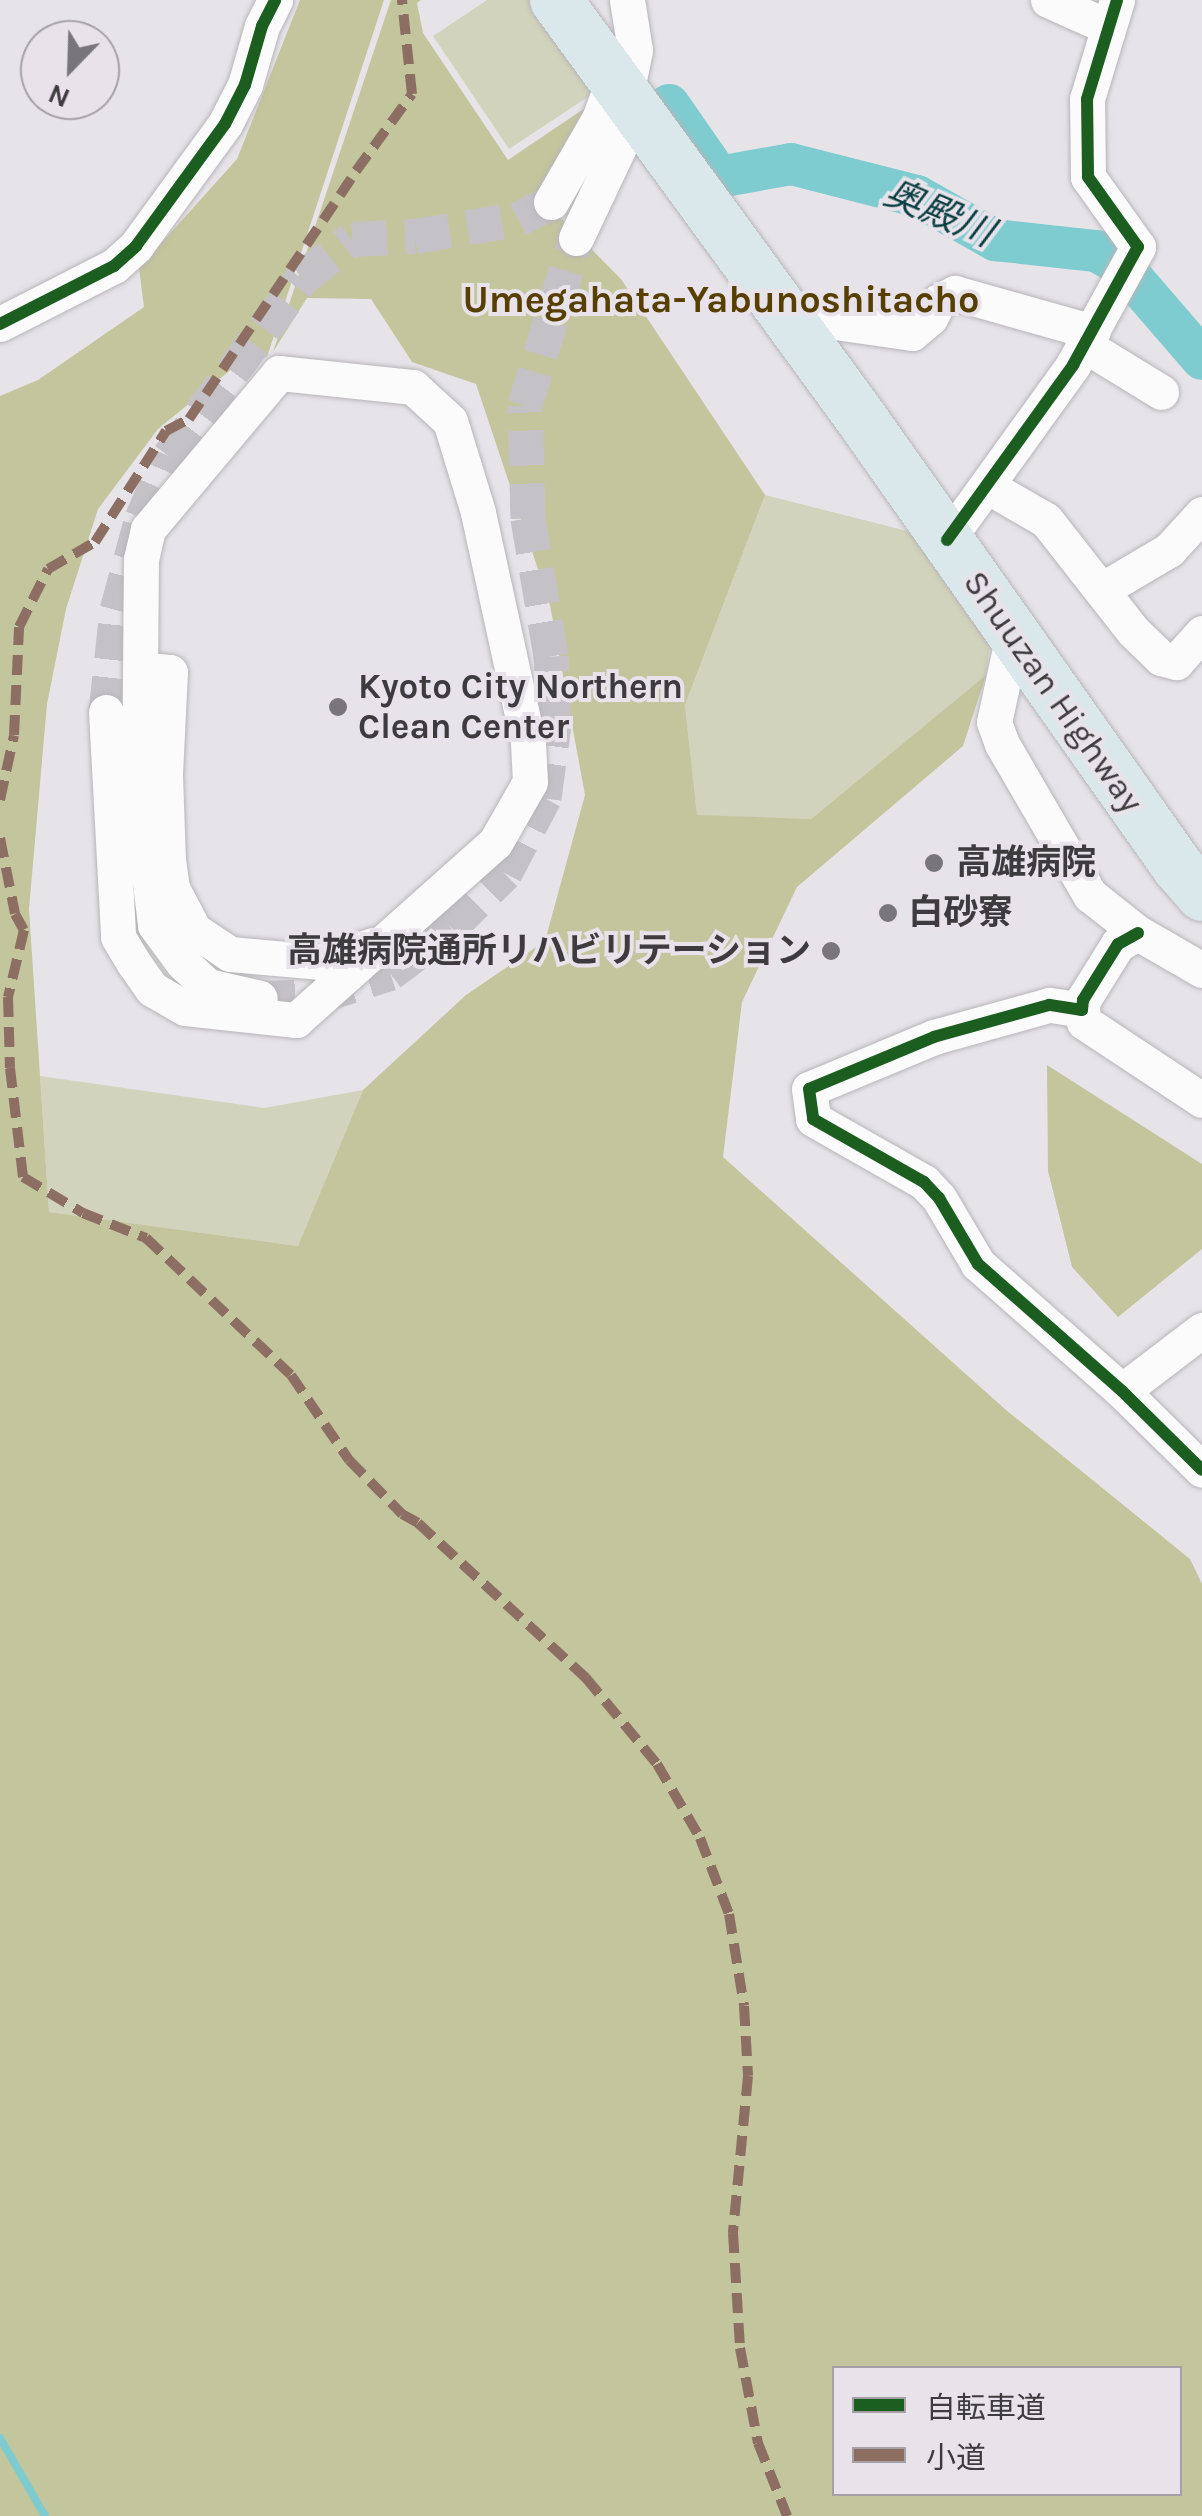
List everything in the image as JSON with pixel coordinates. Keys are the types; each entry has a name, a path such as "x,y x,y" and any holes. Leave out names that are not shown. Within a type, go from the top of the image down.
{"highway":[{"name":"Shuuzan Highway","path":"556,0 797,330 1178,868 1202,895"}],"street":[{"path":"0,324 114,266 136,246 225,124 246,86 262,26 275,0"},
{"path":"576,238 626,94 635,50 626,0"},
{"path":"946,540 1089,339 1138,247 1088,177 1087,100 1111,13 1048,0"},
{"path":"551,202 598,119 626,94"},
{"path":"797,330 814,319 912,333 930,318 939,300 955,293 1089,339 1162,392"},
{"path":"106,712 118,937 152,989 185,1008 296,1020 495,843 530,782 528,742 478,512 450,421 413,386 279,374 148,529 141,560 140,792 155,926 182,963 208,986 260,998"},
{"path":"986,486 1046,520 1104,589 1133,631 1169,661 1184,657 1202,633"},
{"path":"1104,589 1169,550 1202,514"},
{"path":"1013,635 994,722 1002,744 1090,894 1138,933 1202,970"},
{"path":"140,669 170,672 164,775 168,860 172,888 194,930 230,954 319,962 350,956 396,934"},
{"path":"1138,933 1118,944 1083,1000 1084,1022 1202,1100"},
{"path":"1082,1010 1049,1005 934,1037 809,1089 814,1120 924,1182 940,1198 978,1264 1122,1391 1202,1470"},
{"path":"1122,1391 1202,1330"}],"green space":[{"path":"300,0 384,0 267,357 249,355 158,429 98,509 66,609 47,704 29,909 49,1212 298,1246 363,1090 466,995 545,941 585,795 550,605 476,384 412,362 371,299 307,298 273,352 391,0 421,0 417,3 423,33 508,160 585,108 539,196 621,279 765,495 685,705 697,815 811,819 986,675 963,746 797,887 742,1002 723,1157 1006,1410 1190,1559 1202,1584 1202,2516 0,2516 0,396 38,380 144,307 139,268 237,159"},
{"path":"487,0 532,0 594,93 509,149 433,36"},
{"path":"765,495 923,535 991,635 986,675 811,819 697,816 685,705"},
{"path":"1047,1065 1202,1164 1202,1249 1118,1317 1072,1267 1048,1171"},
{"path":"40,1076 264,1108 363,1090 298,1246 49,1212"}],"waterway":[{"name":"奥殿川","path":"669,105 719,177 791,164 917,196 995,240 1096,251 1121,265 1202,359"},
{"path":"0,2438 45,2516"}],"tunnel":[{"path":"106,712 117,610 142,518 169,456 302,278 352,239 415,236 518,219 551,202"},
{"path":"260,998 318,996 390,973 451,927 505,873 544,798 554,724 551,656 528,518 525,405 576,238"}],"marked path":[{"path":"0,800 14,735 19,627 48,569 95,542 166,431 189,419 412,94 402,0"},
{"path":"0,838 15,914 24,930 8,997 10,1068 23,1177 83,1213 146,1238 291,1375 349,1460 402,1514 418,1523 586,1678 657,1764 700,1838 729,1914 744,2006 748,2076 733,2233 740,2348 758,2443 787,2516"}],"cycle path":[{"path":"0,324 114,266 136,246 225,124 245,85 262,26 275,0"},
{"path":"947,540 1073,365 1138,247 1088,177 1087,99 1117,0"},
{"path":"1138,933 1118,944 1083,1000 1082,1010 1049,1005 934,1037 809,1089 813,1119 924,1182 939,1198 978,1264 1122,1391 1202,1470"}],"place":[{"name":"Kyoto City Northern Clean Center","path":"338,707"},
{"name":"高雄病院","path":"934,863"},
{"name":"白砂寮","path":"888,913"},
{"name":"高雄病院通所リハビリテーション","path":"831,951"}],"district":[{"name":"Umegahata-Yabunoshitacho","path":"721,300"}]}
